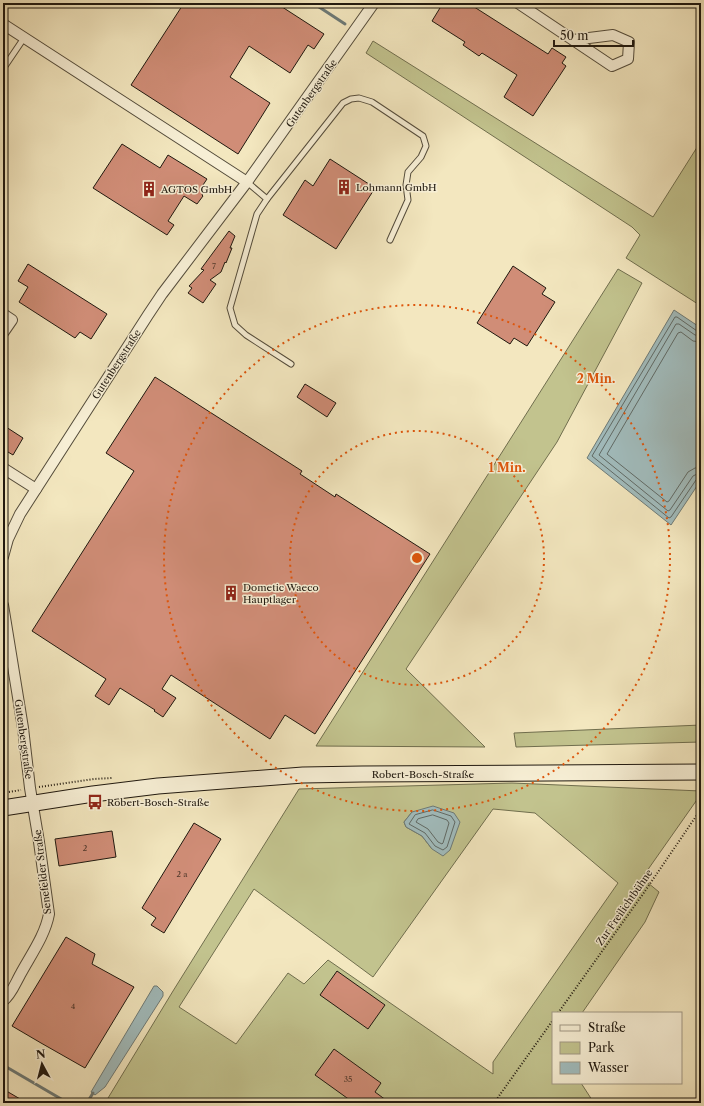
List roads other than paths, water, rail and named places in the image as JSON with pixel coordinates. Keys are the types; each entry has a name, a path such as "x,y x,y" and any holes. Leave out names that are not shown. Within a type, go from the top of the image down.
{"street":[{"name":"Gutenbergstraße","path":"3,557 13,527 162,294 247,182 374,3"},
{"path":"518,3 573,40 612,66 628,60 630,42 613,35 573,40"},
{"path":"3,24 247,182"},
{"path":"3,314 12,320 3,334"},
{"path":"3,468 36,489"},
{"name":"Gutenbergstraße","path":"3,604 33,802"},
{"name":"Robert-Bosch-Straße","path":"3,808 33,802 158,786 303,775 701,772"},
{"name":"Senefelder Straße","path":"3,1001 10,992 43,934 49,914 33,802"}],"lane":[{"path":"3,68 24,38"},
{"path":"290,364 235,326 230,308 257,214 266,199 343,103 351,99 359,98 372,102 423,136 426,146 421,157 408,172 406,185 408,200 390,240"},
{"path":"247,182 266,199"}],"water":[{"path":"674,310 701,328 701,480 671,525 587,458"},
{"path":"433,806 454,813 460,822 450,850 443,856 432,849 422,836 406,827 404,822 412,812"},
{"path":"154,986 157,986 163,992 163,996 105,1087 95,1095 91,1092"}],"waterway":[{"path":"313,3 345,24"},
{"path":"3,1065 68,1103"},
{"path":"87,1103 93,1093"}],"place":[{"name":"Lohmann GmbH","path":"344,187"},
{"name":"AGTOS GmbH","path":"149,189"},
{"name":"Dometic Waeco Hauptlager","path":"231,593"},
{"name":"Robert-Bosch-Straße","path":"95,802"}]}
